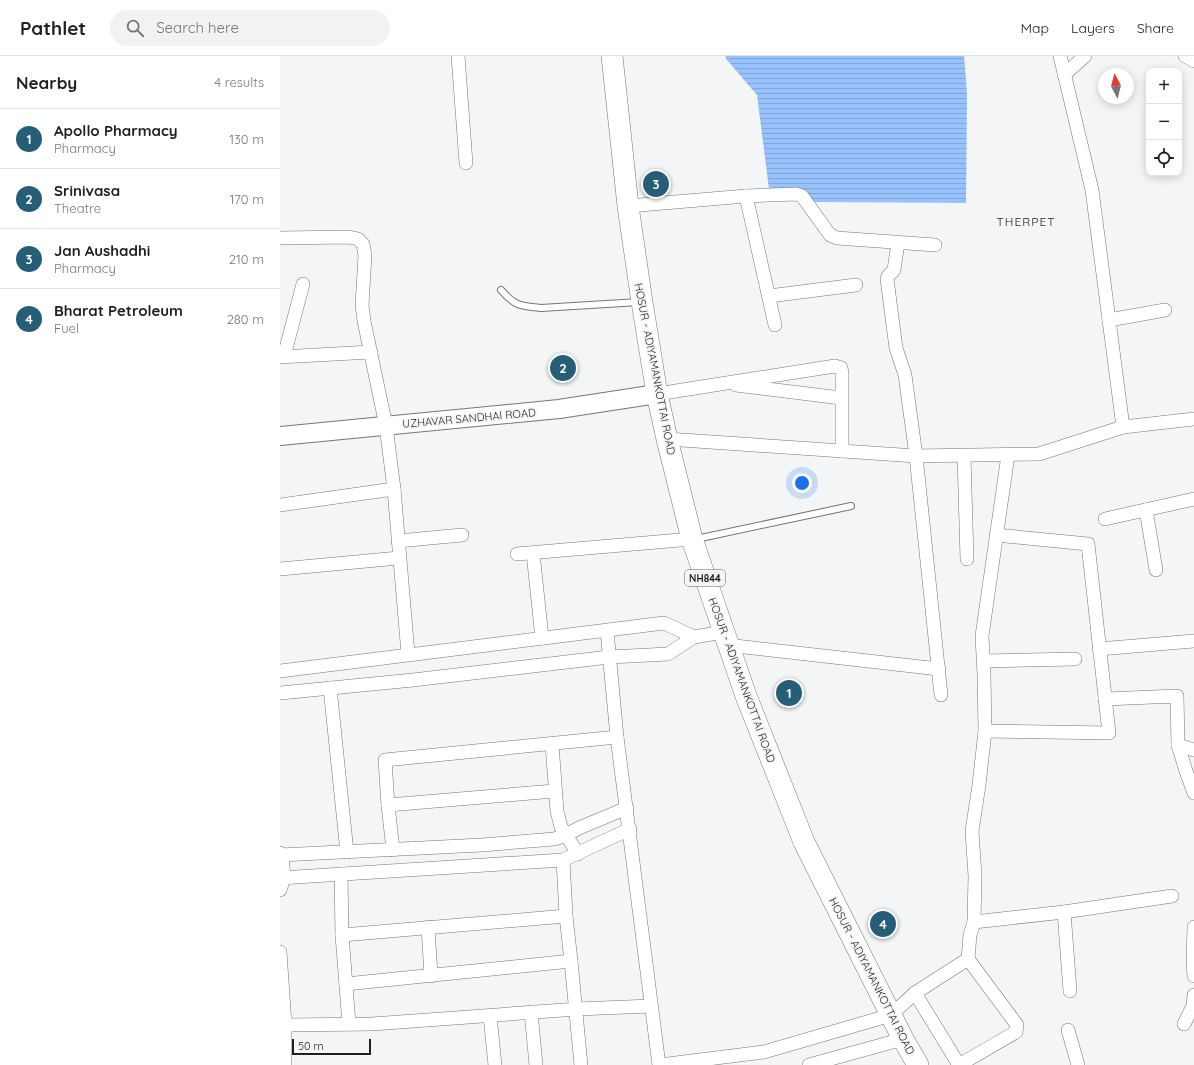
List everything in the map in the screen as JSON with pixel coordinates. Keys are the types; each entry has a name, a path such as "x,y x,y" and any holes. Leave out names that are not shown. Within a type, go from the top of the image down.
{"highway":[{"name":"HOSUR - ADIYAMANKOTTAI ROAD","path":"612,56 628,206 642,302 667,439 692,539 746,696 804,842 917,1065"}],"main road":[{"name":"UZHAVAR SANDHAI ROAD","path":"280,436 559,409 658,394"}],"street":[{"path":"458,56 466,163"},
{"path":"1060,56 1092,190 1123,427"},
{"path":"1064,75 1085,56"},
{"path":"1185,56 1194,61"},
{"path":"628,206 746,196 796,194 802,196 830,235 837,238 935,246"},
{"path":"746,196 775,325"},
{"path":"280,238 349,237 358,239 363,244 365,255 362,305 386,426 394,489 408,654"},
{"path":"898,242 894,270 888,276 888,279 896,348 905,375 916,456 941,695"},
{"path":"303,284 282,356 371,352"},
{"path":"769,296 856,285"},
{"path":"1109,320 1165,310"},
{"path":"658,394 835,366 841,368 842,373 842,451"},
{"path":"720,383 841,398"},
{"path":"667,439 916,456 1039,454 1123,427 1194,419"},
{"path":"915,993 959,1065 1017,1030 1017,1025 968,959 970,935 974,922 975,876 972,831 985,731 984,661 982,636 1008,455"},
{"path":"964,456 967,559"},
{"path":"280,505 394,489"},
{"path":"1105,519 1194,499"},
{"path":"1146,510 1156,570"},
{"path":"398,541 462,535"},
{"path":"985,731 1109,733 1088,544 996,535"},
{"path":"518,554 692,539"},
{"path":"533,553 542,638"},
{"path":"280,569 399,558"},
{"path":"280,670 664,624 694,637 725,638 939,669"},
{"path":"607,631 617,737 630,829 651,1006 660,1065 764,1052 891,1015 915,993 968,959"},
{"path":"280,693 609,657 668,654 694,637"},
{"path":"1099,649 1194,641"},
{"path":"984,661 1075,659"},
{"path":"330,688 347,852"},
{"path":"1105,699 1177,696 1178,745 1194,793"},
{"path":"393,850 385,760 617,737"},
{"path":"552,744 554,792 561,827 578,854"},
{"path":"1178,745 1194,750"},
{"path":"388,806 554,792"},
{"path":"627,808 554,839 393,850 280,854 281,882 341,874 563,860 630,829"},
{"path":"542,840 545,862"},
{"path":"563,860 566,916 577,1009 581,1065"},
{"path":"341,874 342,935 349,1024"},
{"path":"974,922 1064,912 1172,896"},
{"path":"1064,912 1070,991"},
{"path":"342,935 566,916"},
{"path":"1194,927 1194,976"},
{"path":"428,928 431,976"},
{"path":"280,952 285,1025 283,1051 285,1065"},
{"path":"346,984 571,961"},
{"path":"1184,1024 1193,1006 1194,995"},
{"path":"285,1025 349,1024 490,1016 577,1009 651,1006"},
{"path":"531,1012 536,1065"},
{"path":"490,1016 495,1065"},
{"path":"1068,1030 1078,1065"},
{"path":"809,1065 903,1039"}],"lane":[{"path":"501,290 511,302 541,308 642,302"},
{"path":"692,539 850,506"}],"water":[{"path":"725,56 964,56 967,93 966,203 815,202 769,189 757,95"}],"place":[{"name":"Jan Aushadhi","path":"656,184"},
{"name":"Srinivasa","path":"563,368"},
{"name":"Apollo Pharmacy","path":"789,693"},
{"name":"Bharat Petroleum","path":"883,924"}],"district":[{"name":"THERPET","path":"1026,222"}]}
